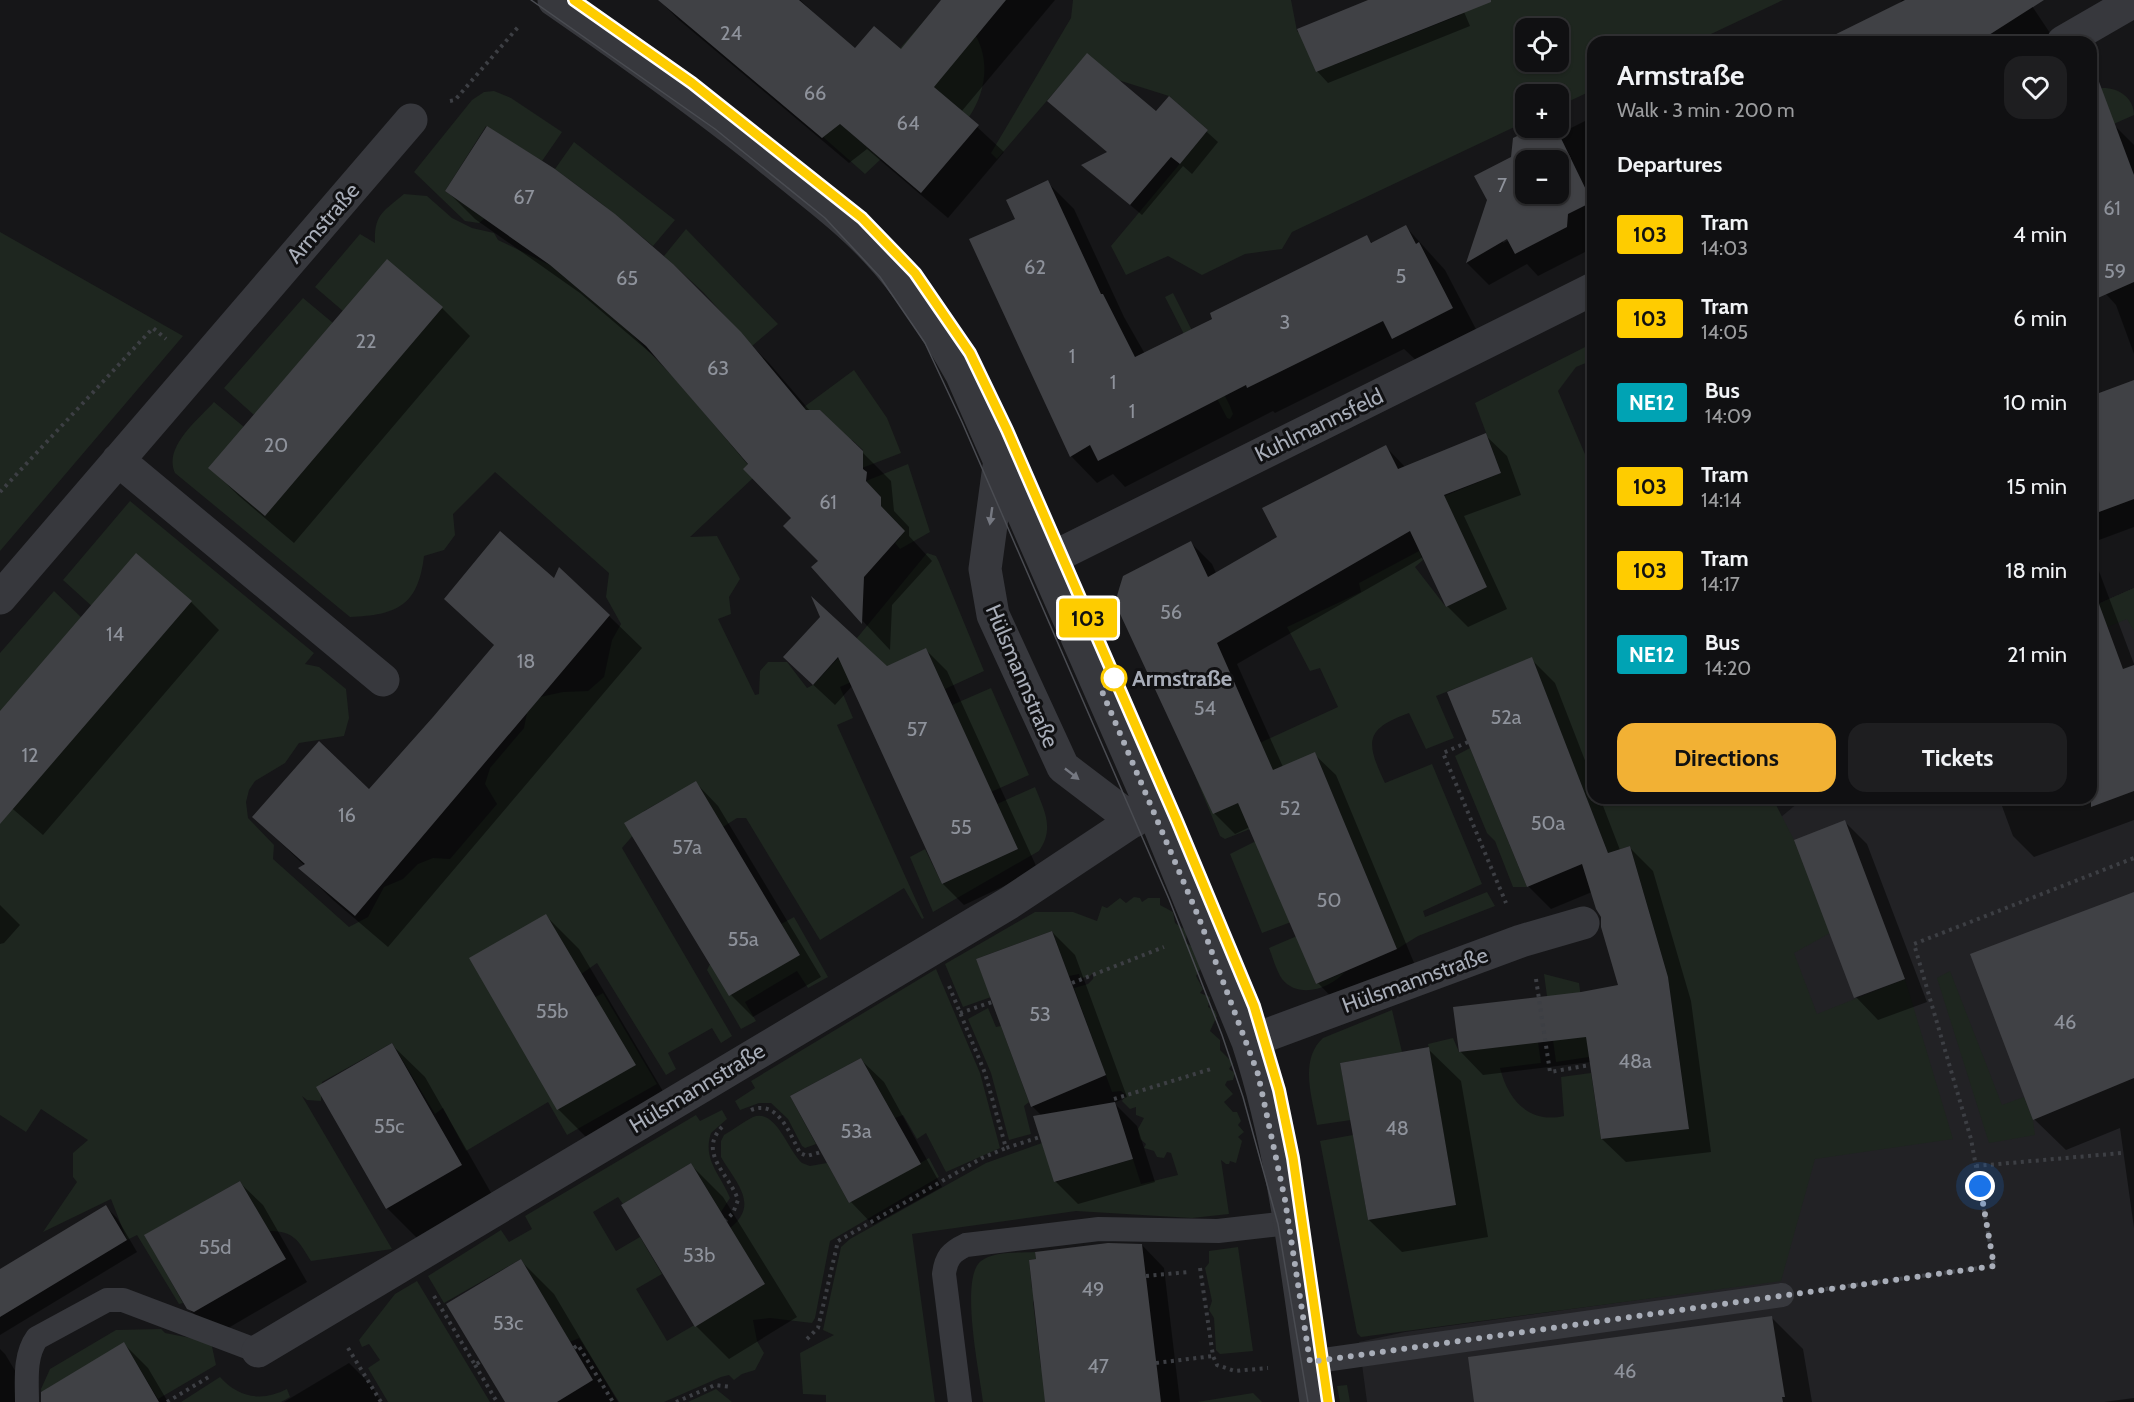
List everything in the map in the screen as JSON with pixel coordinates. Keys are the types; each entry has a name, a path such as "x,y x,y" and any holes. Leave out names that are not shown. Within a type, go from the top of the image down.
{"street":[{"path":"554,0 724,121 829,206 878,252 912,296 949,353 1046,561 1143,815 1204,932 1250,1049 1268,1115 1289,1223 1316,1402"},
{"path":"2073,36 2131,4"},
{"name":"Armstraße","path":"0,598 411,120"},
{"name":"Kuhlmannsfeld","path":"1046,561 1587,292"},
{"name":"Hülsmannstraße","path":"258,1352 1009,903 1143,815 1071,776 1057,759 993,615 986,569 1000,459"},
{"path":"118,460 383,680"},
{"name":"Hülsmannstraße","path":"1250,1049 1521,940 1583,923"}],"lane":[{"path":"960,1402 944,1274 949,1255 957,1249 966,1245 1099,1229 1198,1231 1289,1223"},
{"path":"1310,1362 1782,1295"},
{"path":"27,1402 30,1347 37,1338 107,1299 123,1300 258,1352"}],"path":[{"path":"411,120 455,100 524,20"},
{"path":"0,492 153,328 200,364"},
{"path":"1468,742 1443,753 1535,974 1550,1072 1590,1065"},
{"path":"1782,1295 1994,1266 1971,1139 1914,944 2134,858"},
{"path":"1072,983 1204,932"},
{"path":"945,976 986,1072 1006,1149"},
{"path":"960,1013 992,1002"},
{"path":"1114,1099 1250,1049"},
{"path":"743,1115 758,1107 770,1109 778,1116 800,1153 807,1156 821,1152"},
{"path":"726,1220 734,1213 738,1200 714,1158 711,1145 717,1132 729,1122"},
{"path":"807,1339 818,1328 838,1241 982,1158 1040,1137"},
{"path":"1976,1166 2122,1154"},
{"path":"1198,1231 1200,1271 1213,1356 1217,1365 1235,1371 1310,1362"},
{"path":"1146,1276 1200,1271"},
{"path":"431,1291 497,1402"},
{"path":"326,1311 381,1402"},
{"path":"574,1348 578,1345 613,1402"},
{"path":"1156,1363 1213,1356"},
{"path":"475,1365 481,1361"},
{"path":"676,1402 716,1385 731,1387"}],"shaded area":[{"path":"1073,0 1291,0 1297,31 1334,65 1460,15 1454,0 1783,0 1707,36 1587,36 1587,93 1569,101 1569,84 1515,84 1515,127 1292,232 1282,249 1245,254 1202,275 1168,256 1126,275 1111,246 1208,130 1169,96 1118,80 1087,54 997,159 991,153 1071,18"},
{"path":"938,5 974,33 981,48 984,78 979,98 969,117 895,54"},
{"path":"2109,88 2120,92 2128,99 2134,115 2097,131 2097,90"},
{"path":"494,91 511,98 562,132 542,161 486,126 445,191 485,218 479,223 465,221 414,172 472,100 484,92"},
{"path":"837,121 881,159 865,174 823,137"},
{"path":"574,142 675,220 653,246 555,169"},
{"path":"404,194 427,196 452,218 472,228 494,233 498,240 550,265 627,329 686,390 748,464 753,478 690,537 717,536 740,579 729,597 731,614 718,619 755,695 759,694 760,671 768,662 787,662 807,688 813,685 857,638 927,553 936,556 939,562 984,671 945,689 926,649 840,687 853,718 837,725 924,918 922,919 904,888 820,940 746,818 737,818 723,827 674,794 644,811 635,833 622,848 732,1036 721,1043 712,1028 668,1053 676,1069 666,1075 597,963 577,977 590,1000 603,993 657,1084 567,1135 548,1102 466,1151 443,1108 435,1114 392,1043 322,1082 321,1101 307,1100 302,1096 392,1249 311,1261 290,1235 269,1231 240,1181 145,1235 183,1303 179,1304 137,1235 127,1240 111,1199 43,1232 77,1182 73,1177 73,1153 88,1140 41,1109 26,1132 0,1115 0,653 54,591 87,623 95,609 63,580 130,501 314,653 305,664 319,667 346,689 349,718 344,736 299,743 285,763 255,781 249,790 246,802 248,818 274,845 273,859 349,927 368,917 384,887 403,879 418,864 433,858 450,859 497,804 485,784 490,768 524,728 527,713 540,697 563,692 588,691 604,677 612,640 621,624 606,597 609,573 495,472 453,514 455,535 444,550 424,556 417,586 402,605 381,614 350,617 175,473 173,463 174,453 184,434 214,402 244,427 254,415 224,388 303,298 333,323 343,311 315,287 360,234 375,243 378,219"},
{"path":"686,229 778,324 752,346 703,292 664,256"},
{"path":"0,232 183,336 0,551"},
{"path":"1173,293 1230,406 1233,414 1230,419 1227,418 1165,297"},
{"path":"1587,346 1587,362 1576,367 1558,391 1587,459 1587,799 1532,658 1436,696 1454,738 1426,749 1409,713 1384,725 1373,738 1372,747 1378,769 1385,783 1432,764 1482,884 1423,911 1425,917 1487,892 1495,906 1418,936 1397,949 1315,753 1250,829 1225,839 1220,836 1194,773 1338,707 1320,668 1310,671 1287,627 1361,592 1359,583 1419,551 1423,560 1415,567 1446,607 1487,587 1442,497 1501,473 1475,403"},
{"path":"854,370 887,418 901,453 862,468 863,450 852,440 839,440 831,431 830,420 820,410 806,410 804,407"},
{"path":"908,464 930,532 900,549 895,543 900,538 901,527 881,506 881,497 866,481"},
{"path":"2134,588 2134,1402 1367,1402 1359,1342 1405,1332 1781,1280 1781,817 1797,804 2097,804 2097,604"},
{"path":"2134,588 2134,631 2127,619 2097,632 2097,604"},
{"path":"991,688 1029,775 991,792 952,705"},
{"path":"1470,748 1527,887 1513,887 1495,841 1487,833 1455,756"},
{"path":"1035,787 1047,827 1044,843 1039,851 933,912 910,857 925,849 942,884 1018,849 997,804"},
{"path":"1589,804 1776,804 1794,840 1830,933 1794,953 1817,1014 1905,979 1953,1139 1815,1159 1781,1281 1361,1337 1357,1333 1320,1141 1353,1135 1368,1220 1456,1205 1428,1044 1453,1038 1459,1052 1514,1045 1535,1021 1541,1063 1500,1068 1508,1090 1530,1113 1552,1118 1564,1116 1561,1077 1591,1073 1601,1139 1689,1128 1668,977 1630,846 1608,853"},
{"path":"1256,841 1291,922 1262,933 1230,854"},
{"path":"1134,897 1140,898 1142,902 1148,898 1160,898 1160,905 1173,912 1175,923 1187,931 1186,943 1199,951 1203,964 1196,976 1203,989 1200,993 1210,997 1208,1007 1215,1011 1217,1016 1210,1031 1220,1040 1220,1050 1233,1063 1229,1069 1235,1073 1233,1080 1227,1081 1225,1085 1233,1094 1224,1102 1233,1112 1237,1112 1241,1121 1238,1125 1244,1132 1238,1137 1242,1141 1236,1163 1230,1161 1226,1164 1221,1160 1229,1214 1192,1218 1076,1211 912,1234 935,1402 826,1402 826,1395 803,1394 800,1353 834,1335 823,1330 841,1247 850,1239 986,1163 1042,1143 1055,1182 1133,1159 1141,1184 1178,1175 1171,1153 1167,1152 1164,1158 1157,1157 1154,1151 1144,1148 1146,1144 1140,1139 1138,1129 1144,1118 1136,1115 1136,1107 1130,1109 1122,1101 1126,1095 1121,1091 1112,1092 1074,988 1088,984 1093,979 1094,972 1089,977 1080,978 1079,974 1069,976 1052,931 976,959 991,997 963,1007 945,964 1035,912 1073,912 1097,921 1102,906 1107,908 1120,898 1126,903"},
{"path":"794,917 828,977 808,988 797,971 745,1002 756,1021 741,1029 707,970 710,964 800,955 781,924"},
{"path":"1297,936 1316,984 1345,972 1332,983 1315,989 1297,989 1289,985 1282,979 1276,968 1269,948"},
{"path":"936,969 980,1073 1000,1148 946,1172 926,1133 917,1139 903,1115 895,1118 861,1058 790,1096 816,1144 805,1148 802,1146 788,1119 771,1103 759,1103 740,1110 735,1101 755,1088 751,1081"},
{"path":"1950,971 2002,1105 2024,1097 2033,1120 2035,1135 1989,1143 1937,978"},
{"path":"1544,974 1579,983 1589,1057 1556,1062"},
{"path":"988,1008 996,1027 1001,1026 1029,1102 1024,1106 1031,1134 1009,1140 991,1073 968,1019"},
{"path":"1392,1010 1402,1052 1340,1063 1351,1120 1317,1125 1309,1079 1311,1057 1316,1047 1323,1038"},
{"path":"722,1110 727,1119 711,1133 709,1143 714,1167 730,1198 721,1212 691,1163 623,1204 618,1197 593,1212 616,1251 640,1237 662,1274 636,1289 667,1341 765,1284 730,1228 739,1219 744,1202 738,1185 721,1157 721,1141 724,1135 746,1121 761,1116 768,1119 775,1124 802,1163 810,1166 827,1163 849,1203 929,1158 939,1177 830,1241 815,1318 812,1323 770,1318 753,1320 757,1341 764,1353 755,1370 742,1374 734,1380 729,1375 721,1377 664,1402 619,1402 579,1338 570,1342 521,1259 444,1303 428,1276 501,1230 509,1242 532,1229 525,1216 696,1115 700,1121"},
{"path":"1238,1247 1253,1351 1220,1354 1216,1350 1214,1318 1209,1310 1212,1301 1205,1268 1209,1263 1209,1251"},
{"path":"1035,1252 1036,1259 1029,1260 1032,1289 1039,1289 1033,1302 1041,1368 1048,1368 1045,1402 983,1402 971,1306 975,1271 981,1261 986,1258 1007,1253"},
{"path":"417,1281 490,1402 388,1402 368,1368 380,1360 369,1344 362,1347 359,1340 395,1294"},
{"path":"161,1329 165,1333 211,1342 216,1365 158,1399 124,1343 48,1388 43,1402 41,1389 50,1369 116,1330"},
{"path":"220,1377 235,1390 251,1396 269,1396 287,1389 290,1397 281,1402 181,1402"},
{"path":"1347,1385 1350,1402 1340,1402 1337,1386"},
{"path":"716,1389 732,1402 688,1402"},
{"path":"1253,1393 1262,1402 1197,1402"}],"building":[{"path":"658,0 799,0 855,48 874,26 901,49 941,0 1006,0 934,87 979,125 921,193 840,124 822,138"},
{"path":"1368,0 1491,0 1491,2 1316,72 1297,29"},
{"path":"1905,0 2044,0 1987,36 1832,36"},
{"path":"1087,53 1156,111 1169,96 1208,130 1180,164 1171,157 1130,205 1081,165 1107,152 1047,101"},
{"path":"2097,76 2134,175 2134,282 2097,298"},
{"path":"487,126 555,169 615,214 673,264 741,332 806,410 820,410 863,451 863,469 867,472 866,481 881,497 881,506 905,531 864,577 862,624 811,567 818,561 783,526 791,518 743,469 748,464 646,346 550,265 445,191"},
{"path":"1515,137 1561,138 1567,150 1515,150 1515,204 1569,204 1569,155 1587,192 1587,204 1568,214 1567,227 1515,254 1507,239 1466,263 1487,200 1474,176 1511,157"},
{"path":"1048,180 1101,294 1135,357 1212,319 1210,313 1367,235 1371,243 1406,225 1416,244 1419,242 1453,308 1392,339 1383,321 1247,388 1246,385 1098,461 1090,445 1070,457 969,239 1015,219 1006,200"},
{"path":"387,259 443,307 265,516 208,468"},
{"path":"2134,380 2134,499 2097,513 2097,394"},
{"path":"1486,433 1501,473 1444,495 1487,587 1446,607 1410,531 1217,643 1273,770 1315,752 1397,949 1316,984 1238,803 1213,814 1115,603 1123,576 1191,541 1208,577 1277,537 1262,508 1386,445 1398,469"},
{"path":"500,531 554,578 559,567 610,615 355,916 298,868 305,864 252,817 319,741 369,789 433,717 494,645 444,599"},
{"path":"136,553 192,601 0,824 0,711"},
{"path":"811,596 887,666 926,648 1018,849 942,884 838,657 813,685 783,657 820,617"},
{"path":"2097,598 2123,669 2134,665 2134,791 2091,807 2091,804 2097,804"},
{"path":"1532,657 1587,799 1587,804 1589,804 1608,853 1630,846 1668,977 1689,1129 1601,1139 1586,1037 1459,1052 1453,1007 1581,992 1618,985 1601,927 1601,917 1596,909 1582,864 1527,887 1447,692"},
{"path":"696,781 800,955 729,996 624,823"},
{"path":"1845,820 1905,979 1854,998 1794,840"},
{"path":"2134,892 2134,1078 2033,1120 1970,954"},
{"path":"546,914 636,1065 557,1110 469,958"},
{"path":"1052,931 1106,1075 1031,1107 976,959"},
{"path":"392,1043 462,1165 386,1209 316,1087"},
{"path":"1429,1047 1456,1205 1368,1220 1340,1063"},
{"path":"861,1058 921,1164 849,1203 790,1096"},
{"path":"1115,1102 1133,1159 1054,1182 1033,1116"},
{"path":"691,1163 765,1284 695,1327 621,1205"},
{"path":"240,1181 286,1259 194,1312 187,1309 144,1235"},
{"path":"106,1205 127,1240 0,1317 0,1269"},
{"path":"1108,1243 1142,1244 1161,1402 1045,1402 1029,1260 1036,1259 1035,1252"},
{"path":"521,1259 593,1380 557,1402 505,1402 446,1304"},
{"path":"1772,1316 1785,1397 1782,1397 1783,1402 1474,1402 1468,1357"},
{"path":"124,1342 159,1402 41,1402 41,1392"}],"tram line":[{"path":"531,0 715,129 825,218 880,277 925,343 962,422 1169,899 1222,1035 1243,1097 1278,1224 1308,1402"},
{"path":"574,0 692,83 862,218 915,273 971,353 1177,821 1254,1007 1279,1090 1293,1158 1328,1402"},
{"name":"103","path":"574,0 692,83 862,218 915,273 943,310 970,353 1007,430 1177,821 1254,1006 1285,1115 1305,1236 1328,1402"}],"place":[{"name":"Armstraße","path":"1114,678"}],"route":[{"path":"1114,678 1101,689 1199,918 1248,1042 1258,1074 1285,1200 1310,1362 1994,1266 1980,1186"}]}
